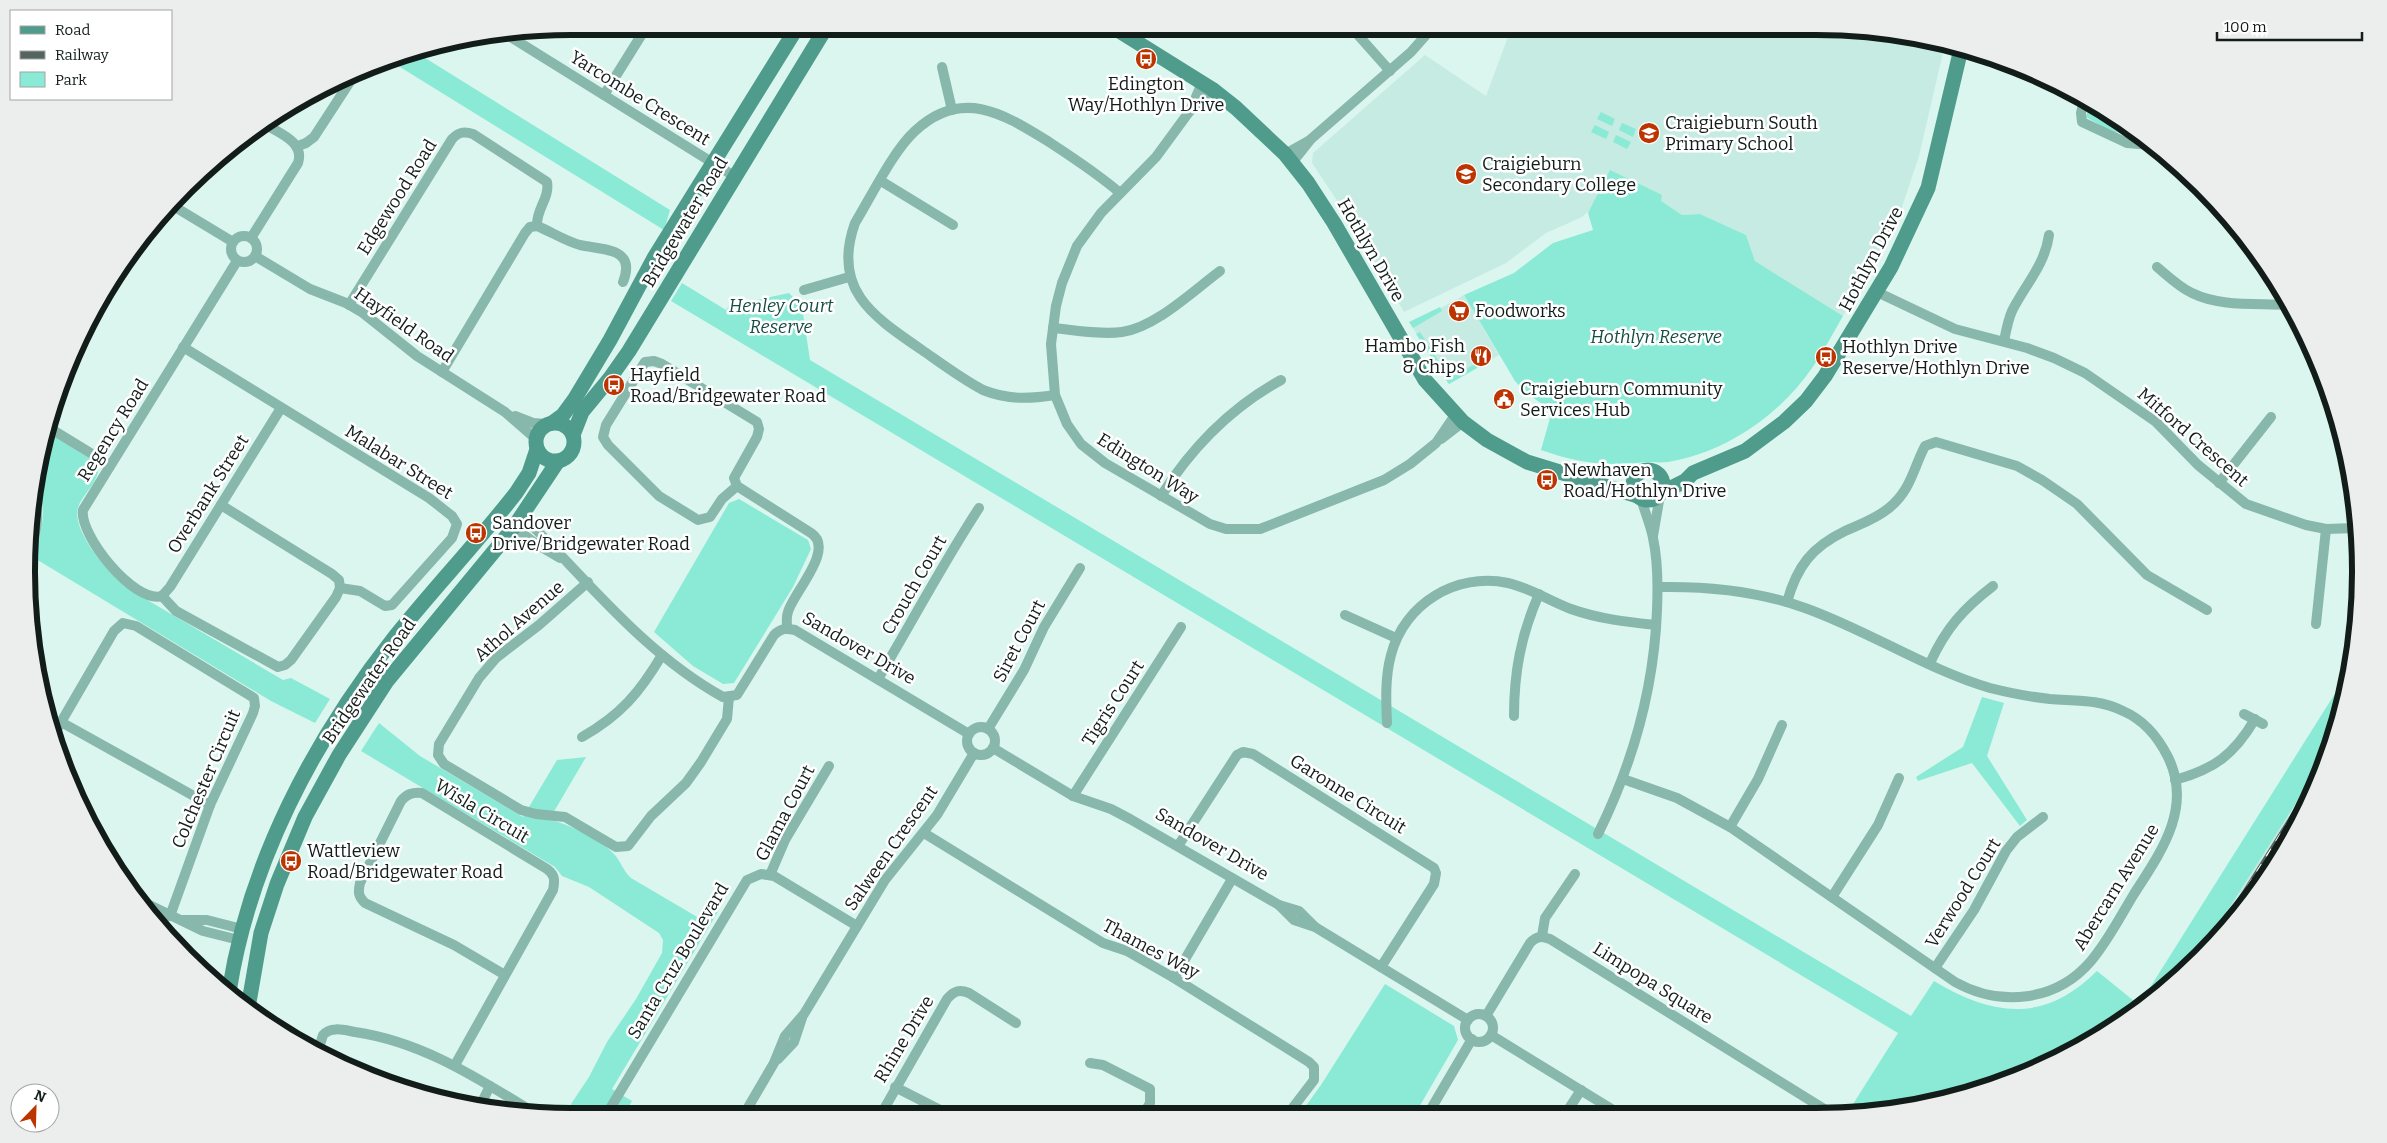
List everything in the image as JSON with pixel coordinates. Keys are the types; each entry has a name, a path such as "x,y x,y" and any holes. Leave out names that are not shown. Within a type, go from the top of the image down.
{"street":[{"path":"604,95 641,35"},
{"name":"Bridgewater Road","path":"550,424 563,415 574,400 610,340 654,258 792,35"},
{"name":"Bridgewater Road","path":"573,435 582,412 620,364 821,35"},
{"name":"Hothlyn Drive","path":"1125,35 1207,86 1255,125 1289,159 1334,223 1425,380 1459,419 1487,440 1527,462 1560,474 1595,482 1639,497"},
{"path":"1358,35 1390,71"},
{"path":"1289,159 1390,71 1425,35"},
{"name":"Yarcombe Crescent","path":"513,39 734,176"},
{"name":"Hothlyn Drive","path":"1658,474 1668,476 1693,473 1745,451 1784,422 1806,401 1830,368 1877,292 1904,242 1928,188 1961,55"},
{"path":"942,67 952,110"},
{"path":"298,146 314,137 349,84"},
{"name":"Edington Way","path":"1207,86 1156,157 1101,213 1077,246 1062,283 1053,328 1051,352 1055,395 1067,424 1081,444 1105,463 1210,524 1226,529 1260,529 1384,480 1410,464 1459,419"},
{"path":"2083,106 2082,122 2127,142 2139,143"},
{"path":"1055,395 1025,399 996,395 970,383 878,319 857,294 850,277 848,259 850,236 855,223 906,141 916,130 932,118 952,110 982,109 1009,118 1093,169 1120,193"},
{"path":"251,238 298,163 300,155 298,146 270,127"},
{"name":"Edgewood Road","path":"349,305 452,139 458,133 466,132 473,134 547,182 549,191 537,216 537,226"},
{"path":"881,181 953,225"},
{"path":"177,208 233,242"},
{"path":"442,372 530,227 537,226 565,240 626,254 626,274 623,282"},
{"path":"2004,341 2012,312 2043,260 2047,248 2048,235"},
{"path":"240,236 251,238 257,245 255,256 248,262 237,260 231,253 233,242 240,236"},
{"name":"Hayfield Road","path":"255,256 310,289 349,305 381,325 417,356 505,412 533,423 550,424"},
{"name":"Regency Road","path":"162,596 155,597 146,594 120,576 102,555 84,519 83,510 237,260"},
{"path":"2157,267 2192,293 2206,298 2221,301 2281,305"},
{"path":"1053,328 1120,332 1136,328 1165,312 1220,271"},
{"path":"804,290 850,277"},
{"name":"Mitford Crescent","path":"1877,292 1955,329 2004,341 2054,358 2085,373 2130,402 2156,422 2219,483 2246,504 2306,525 2326,529 2350,528"},
{"name":"Malabar Street","path":"183,347 429,498 448,512 457,524 452,538 392,604 385,606 360,591 340,588"},
{"path":"737,486 722,499 710,517 698,520 659,496 608,445 603,437 606,425 646,362 654,360 662,364 757,422 759,430 757,436 734,478 737,486 816,536 820,546 812,569 788,613 787,628"},
{"path":"1161,496 1187,458 1214,428 1259,392 1281,380"},
{"name":"Overbank Street","path":"162,596 170,587 281,408"},
{"name":"Hayfield Road","path":"505,412 537,444"},
{"path":"2219,483 2271,417"},
{"path":"550,424 565,425 573,435 574,446 572,452 564,460 547,460 537,444 542,428 550,424"},
{"path":"54,431 110,465"},
{"path":"1787,602 1796,577 1807,556 1823,543 1846,530 1870,521 1890,507 1908,487 1925,446 1936,442 2017,466 2042,480 2077,504 2148,575 2206,610"},
{"name":"Bridgewater Road","path":"230,985 241,934 258,877 279,827 332,725 395,636 503,510 529,473 537,444"},
{"name":"Bridgewater Road","path":"249,1000 260,940 277,884 294,841 350,735 421,638 518,522 549,471 558,461"},
{"path":"1598,834 1623,779 1648,695 1656,625 1658,587 1653,536 1634,488 1635,479 1643,471 1651,470 1658,474 1663,481 1653,536"},
{"name":"Hothlyn Drive","path":"1661,494 1693,473"},
{"name":"Hothlyn Drive","path":"1595,482 1635,479"},
{"path":"1639,497 1650,500 1661,494"},
{"path":"162,596 176,611 278,668 285,666 291,660 340,588 339,580 332,574 221,504"},
{"name":"Crouch Court","path":"878,679 923,604 937,575 979,508"},
{"path":"503,510 518,522 536,544 567,562 630,626 662,655 718,694 729,697"},
{"path":"2316,624 2326,529"},
{"name":"Siret Court","path":"988,729 1024,670 1044,627 1080,568"},
{"path":"1387,723 1387,673 1396,638 1410,616 1441,591 1461,584 1479,581 1498,581 1521,587 1587,614 1618,621 1656,625"},
{"name":"Athol Avenue","path":"588,582 496,658 479,678 439,744 438,755 444,764 521,810 536,814 565,817 616,847 628,846 651,816 686,782 701,762 727,719 729,697"},
{"path":"1930,663 1949,627 1968,606 1993,586"},
{"name":"Abercarn Avenue","path":"1623,779 1676,798 1730,827 1965,988 1986,996 2002,998 2020,998 2041,994 2074,977 2096,954 2167,842 2177,808 2175,780 2169,758 2157,738 2142,723 2127,712 2093,701 2037,698 2002,691 1974,682 1819,613 1787,602 1720,589 1658,587"},
{"path":"1514,716 1515,671 1529,618 1539,594"},
{"path":"1345,615 1396,638"},
{"name":"Colchester Circuit","path":"58,727 118,626 123,623 136,626 254,698 256,706 253,714 210,805 170,916"},
{"name":"Tigris Court","path":"1072,796 1181,627"},
{"name":"Sandover Drive","path":"729,697 737,694 741,689 774,635 780,630 787,628 796,630 969,734"},
{"path":"582,737 604,724 621,710 647,680 662,655"},
{"path":"2175,780 2196,774 2215,764 2232,751 2259,722 2244,714"},
{"path":"61,722 210,805"},
{"path":"1730,827 1758,779 1782,725"},
{"path":"976,728 988,729 994,737 993,748 986,754 974,753 968,745 969,734 976,728"},
{"name":"Sandover Drive","path":"993,748 1072,796 1111,809 1279,905 1299,911 1316,927 1468,1020"},
{"name":"Garonne Circuit","path":"1178,846 1237,755 1242,752 1253,754 1434,868 1436,873 1434,884 1381,967"},
{"name":"Salween Crescent","path":"748,1108 774,1063 785,1036 804,1014 885,880 924,833 974,753"},
{"name":"Glama Court","path":"770,875 785,840 829,766"},
{"path":"1832,897 1878,825 1893,796 1899,778"},
{"name":"Wisla Circuit","path":"455,1065 553,890 555,882 553,874 422,793 414,792 406,795 401,801 360,883 359,898 365,903 454,944 505,975"},
{"name":"Verwood Court","path":"1935,968 1974,910 2006,851 2017,837 2043,816"},
{"name":"Thames Way","path":"924,833 1103,943 1127,952 1174,978 1309,1062 1314,1067 1314,1080 1293,1108"},
{"path":"1486,1016 1530,943 1535,938 1542,936 1546,918 1575,874"},
{"name":"Santa Cruz Boulevard","path":"610,1108 744,884 756,875 770,875"},
{"path":"770,875 857,926"},
{"path":"1174,978 1232,879"},
{"path":"154,908 203,931 241,934 260,940"},
{"name":"Limpopa Square","path":"1542,936 1550,938 1822,1108"},
{"name":"Rhine Drive","path":"884,1108 947,999 953,992 962,990 970,993 1016,1023"},
{"path":"1475,1014 1486,1016 1492,1023 1491,1035 1484,1040 1472,1040 1466,1032 1468,1020 1475,1014"},
{"path":"319,1045 325,1032 338,1029 394,1040 455,1065 522,1105"},
{"path":"1491,1035 1610,1108"},
{"path":"1432,1108 1472,1040"},
{"path":"1090,1062 1110,1068 1150,1089 1150,1103 1147,1108"},
{"path":"483,1100 490,1086"},
{"path":"895,1087 936,1108"},
{"path":"1569,1108 1581,1090"}],"shaded area":[{"name":"Craigieburn Secondary College","path":"1509,35 1851,36 1920,45 1943,51 1919,156 1902,207 1880,255 1843,316 1755,261 1746,235 1700,214 1682,215 1660,201 1662,195 1591,209 1582,217 1546,233 1506,263 1404,312 1358,232 1312,163 1313,153 1425,55 1486,96"},
{"path":"1464,295 1499,355 1449,384 1411,325"},
{"path":"2309,781 2297,809 2262,870 2217,927"}],"green space":[{"path":"422,56 670,210 664,230 396,64"},
{"path":"2088,109 2127,135 2110,131 2086,117"},
{"path":"1601,112 1615,119 1612,126 1597,119"},
{"path":"1622,123 1636,129 1633,137 1619,130"},
{"path":"1595,125 1609,132 1606,139 1591,132"},
{"path":"1616,135 1631,142 1627,149 1613,142"},
{"name":"Hothlyn Reserve","path":"1610,170 1662,195 1661,201 1682,215 1700,214 1746,235 1755,261 1843,316 1812,368 1784,401 1767,416 1730,441 1689,457 1665,462 1605,464 1580,461 1541,450 1552,411 1525,392 1515,381 1464,295 1514,273 1553,243 1593,230 1588,213"},
{"name":"Henley Court Reserve","path":"682,283 726,310 729,306 789,293 802,307 810,360 1911,1016 1934,981 1977,1002 2018,1009 2038,1007 2058,1000 2077,988 2097,971 2135,1002 2114,1018 2053,1053 1988,1080 1920,1098 1851,1107 1898,1033 671,301"},
{"path":"1440,307 1442,311 1413,328 1409,322"},
{"path":"1420,332 1446,373 1443,375 1416,334"},
{"path":"1475,364 1477,368 1449,384 1446,380"},
{"path":"53,435 98,464 99,469 95,480 81,500 77,515 79,526 92,550 111,573 127,588 283,680 291,678 330,699 315,723 271,701 35,559 36,545 43,514 41,499 45,467"},
{"path":"739,499 808,540 811,549 793,587 734,683 723,684 693,666 654,632 729,503"},
{"path":"2340,686 2324,744 2308,784 2217,927 2195,951 2146,994"},
{"path":"1982,697 2004,703 1987,756 2027,820 2020,826 1972,763 1918,781 1916,777 1963,747"},
{"path":"379,723 420,756 523,817 557,760 586,757 549,820 574,828 592,837 616,856 631,878 704,921 713,906 719,910 612,1089 632,1101 628,1108 568,1108 589,1077 607,1042 636,999 662,953 663,940 659,933 589,887 562,876 555,867 361,751"},
{"path":"1385,984 1454,1026 1458,1040 1418,1108 1304,1108"}],"railway":[{"path":"2241,898 2297,809"}],"place":[{"name":"Edington Way/Hothlyn Drive","path":"1146,59"},
{"name":"Craigieburn South Primary School","path":"1649,133"},
{"name":"Craigieburn Secondary College","path":"1466,174"},
{"name":"Foodworks","path":"1459,311"},
{"name":"Hambo Fish & Chips","path":"1481,356"},
{"name":"Hothlyn Drive Reserve/Hothlyn Drive","path":"1826,357"},
{"name":"Hayfield Road/Bridgewater Road","path":"614,385"},
{"name":"Craigieburn Community Services Hub","path":"1504,399"},
{"name":"Newhaven Road/Hothlyn Drive","path":"1547,480"},
{"name":"Sandover Drive/Bridgewater Road","path":"476,533"},
{"name":"Wattleview Road/Bridgewater Road","path":"291,861"}]}
